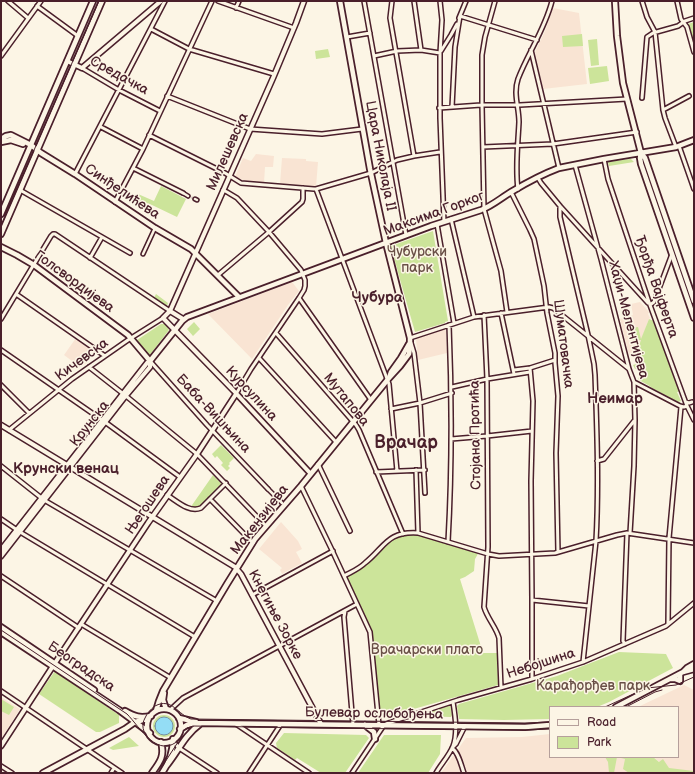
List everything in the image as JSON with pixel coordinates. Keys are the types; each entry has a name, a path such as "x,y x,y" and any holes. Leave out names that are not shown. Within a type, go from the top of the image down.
{"main road":[{"path":"1,214 93,1"},
{"path":"1,234 102,1"},
{"name":"Цара Николаја II","path":"340,1 371,173 386,243 410,340"},
{"path":"615,1 616,26 621,66 641,153 641,164 694,318"},
{"name":"Синђелићева","path":"1,140 6,136 11,135 76,174 115,202 191,249 239,297"},
{"name":"Максима Горког","path":"183,319 406,235 484,209 511,192 559,168 677,146 694,140"},
{"path":"641,153 645,158 694,301"},
{"name":"Голсвордијева","path":"1,247 34,265 131,338"},
{"name":"Крунска","path":"150,361 183,319"},
{"name":"Баба-Вишњина","path":"131,338 150,361"},
{"name":"Макензијева","path":"156,711 159,701 171,678 253,543 400,366 410,351 410,340"},
{"name":"Макензијева","path":"388,379 410,340"},
{"path":"407,356 411,355 414,357"},
{"name":"Београдска","path":"1,627 150,733"},
{"name":"Београдска","path":"1,632 132,715 150,717"},
{"path":"682,673 694,664"},
{"path":"618,706 682,673 694,669"},
{"name":"Макензијева","path":"166,687 163,698 168,710"},
{"path":"43,773 125,729 135,722 150,717 156,711 162,709 175,713 179,718 181,724 178,734 173,740 166,742 160,742 154,739 148,726 150,717"},
{"path":"125,729 128,722 128,716"},
{"name":"Булевар ослобођења","path":"179,718 200,723"},
{"path":"162,773 186,737 200,723"},
{"name":"Булевар ослобођења","path":"180,729 187,725 200,723 456,726 549,725"},
{"path":"365,725 374,732 375,739"},
{"path":"125,729 134,727 142,728"},
{"path":"167,765 172,752 173,740"},
{"path":"152,773 161,758 162,749 160,742"}],"street":[{"path":"8,1 28,18"},
{"path":"1,56 40,1"},
{"path":"82,68 161,1"},
{"path":"76,174 166,1"},
{"path":"115,202 149,135 212,1"},
{"path":"218,1 294,28"},
{"path":"236,8 239,1"},
{"name":"Милешевска","path":"170,311 294,28 304,1"},
{"path":"364,1 406,235"},
{"path":"392,1 390,16 414,156"},
{"path":"414,1 421,50"},
{"path":"440,1 442,20 440,53 440,152 444,222"},
{"path":"440,53 451,35 466,1"},
{"path":"495,1 485,37 482,55 484,209 501,271 507,312"},
{"path":"518,189 519,120 516,94 517,84 528,56 548,15 552,1"},
{"path":"642,1 655,32 665,118 693,182 694,189"},
{"path":"677,1 681,18 687,27 694,52"},
{"path":"37,6 78,36"},
{"path":"156,6 158,6 160,11"},
{"path":"460,16 537,40"},
{"path":"452,107 455,47 460,16"},
{"path":"642,98 648,36 655,32 678,26 683,22 694,18"},
{"path":"151,29 189,49 274,74"},
{"path":"347,37 370,33"},
{"path":"374,56 421,50 440,53"},
{"path":"531,50 559,168"},
{"name":"Средачка","path":"68,61 160,111"},
{"path":"167,96 250,129 322,134 362,129"},
{"path":"663,110 689,96"},
{"path":"440,108 628,99"},
{"path":"101,127 142,149"},
{"path":"483,147 553,144 636,132"},
{"path":"149,135 243,183 316,189 371,173 393,161 440,152"},
{"name":"Ђорђа Вајферта","path":"604,159 612,189 650,305 687,406 694,420"},
{"name":"Хаџи-Мелентијева","path":"575,165 598,247 629,369 634,382 634,466 623,640 625,644"},
{"path":"133,168 188,196"},
{"path":"538,178 560,206 650,305 654,302 672,254"},
{"path":"218,275 302,202 303,188"},
{"path":"316,189 388,379 397,471"},
{"path":"20,190 130,253"},
{"path":"223,190 237,198 269,232 303,274"},
{"name":"Шуматовачка","path":"511,192 532,235 544,286 546,307 555,353 558,396 556,453 558,552"},
{"path":"560,206 560,217 595,370 598,462 596,541 583,662"},
{"path":"451,220 474,317"},
{"path":"438,224 454,323"},
{"path":"142,254 155,228"},
{"path":"1,319 52,234 55,234 183,319"},
{"path":"90,258 102,237"},
{"name":"Његошева","path":"1,746 107,584 197,454 299,298 305,286 303,274"},
{"path":"16,294 105,356"},
{"path":"299,298 371,400"},
{"path":"426,493 420,403 413,350 410,340 474,317 546,307 553,308 629,369"},
{"name":"Кичевска","path":"9,430 72,379 131,338 163,318 170,311"},
{"path":"501,313 514,372"},
{"name":"Стојана Протића","path":"484,315 487,379 488,554 484,607 499,638 500,688"},
{"name":"Курсулина","path":"163,318 310,473"},
{"path":"448,542 451,475 452,393 449,325"},
{"name":"Мутапова","path":"276,333 359,430 403,534"},
{"path":"1,350 104,421 180,477"},
{"path":"259,358 336,442"},
{"path":"452,387 530,368 555,360"},
{"name":"Крунска","path":"1,556 18,531 124,395 150,366 150,361"},
{"name":"Баба-Вишњина","path":"150,361 212,430 282,503"},
{"path":"89,367 197,454 266,526"},
{"path":"530,368 533,401 531,481 532,679"},
{"path":"514,372 530,372"},
{"path":"634,382 682,407 687,406 693,400"},
{"path":"1,385 29,414"},
{"path":"391,409 420,403 452,393"},
{"path":"668,624 669,538 682,407 686,402 689,403 693,400"},
{"path":"598,462 604,459 635,420"},
{"name":"Кнегиње Зорке","path":"1,425 237,568 321,724"},
{"path":"451,439 532,431"},
{"path":"318,464 350,531"},
{"path":"1,466 43,499 217,601"},
{"path":"416,470 418,533"},
{"path":"376,472 425,470"},
{"path":"168,495 188,508 194,510 200,509 226,484"},
{"path":"301,486 370,632 378,725"},
{"path":"210,499 253,543"},
{"path":"1,519 18,531 195,637"},
{"name":"Крунска","path":"1,550 18,531"},
{"path":"344,576 364,564 388,540 403,534 418,533 498,556 558,552 629,533 694,543"},
{"path":"252,595 332,551"},
{"path":"1,576 80,626 171,678"},
{"path":"532,600 589,606"},
{"name":"Небојшина","path":"384,725 396,719 532,679 583,662 668,624 694,603"},
{"path":"168,710 183,698 357,604"},
{"path":"345,610 344,617 353,725"},
{"path":"338,614 341,614 344,617"},
{"path":"1,691 122,773"},
{"path":"452,748 455,739 456,726 453,702"},
{"path":"236,724 310,773"},
{"path":"249,773 281,724"},
{"path":"352,773 384,725"},
{"path":"436,773 456,744 465,726"},
{"path":"173,740 179,748 217,773"},
{"path":"452,748 457,754 464,773"},
{"path":"1,766 12,773"},
{"path":"111,773 114,768"}],"shaded area":[{"path":"553,8 579,13 587,84 543,89 535,52 545,31"},
{"path":"256,154 274,156 273,167 265,167 264,183 245,181 235,177 243,158 251,161"},
{"path":"282,158 306,159 306,161 318,162 316,187 280,184"},
{"path":"292,282 299,291 252,359 208,314"},
{"path":"640,302 649,312 648,314 650,318 636,354 629,355 620,319 633,315 631,304"},
{"path":"444,329 446,331 447,353 418,360 416,339"},
{"path":"76,338 92,349 85,358 87,363 80,367 64,355"},
{"path":"281,522 298,541 302,549 296,552 302,563 282,574 280,570 282,568 259,549"},
{"path":"684,685 694,690 694,772 670,771 654,758 679,758 679,706 640,706"},
{"path":"1,697 20,709 1,739"},
{"path":"549,734 549,758 647,758 638,773 441,773 466,738 522,737"}],"green space":[{"path":"694,22 694,44 688,24"},
{"path":"582,34 583,46 563,47 562,36"},
{"path":"597,39 599,65 591,66 588,40"},
{"path":"328,49 330,57 316,59 315,51"},
{"path":"607,66 609,81 590,84 588,68"},
{"path":"631,159 634,162 609,166 608,162"},
{"path":"161,186 186,199 177,217 135,199 138,194 154,201"},
{"name":"Чубурски парк","path":"433,231 448,321 415,332 391,246"},
{"path":"156,294 168,303 167,306 154,298"},
{"path":"649,319 654,321 681,391 677,392 681,401 678,402 652,388 638,378 643,376 640,367 635,369 633,365 636,364 636,354 641,340 633,341 630,328 638,327 641,339"},
{"path":"194,322 200,329 193,336 187,329"},
{"path":"161,324 166,324 169,330 149,356 137,340"},
{"path":"221,445 234,458 229,463 230,464 228,466 230,468 227,471 221,465 223,463 217,456 215,458 212,454"},
{"path":"213,475 223,485 199,508 190,508"},
{"name":"Врачарски плато","path":"412,533 479,552 475,559 474,571 460,579 483,653 497,653 498,685 389,716 380,717 372,631 346,575 360,567 393,537"},
{"name":"Карађорђев парк","path":"619,652 666,654 673,668 599,706 549,706 549,719 459,719 457,706 459,704 557,676"},
{"path":"55,671 119,715 119,723 100,732 96,732 39,694"},
{"path":"1,699 14,707 9,715 1,711"},
{"path":"450,705 451,717 415,716"},
{"path":"164,715 172,718 175,726 172,734 164,737 156,734 153,726 156,718"},
{"path":"284,733 366,735 369,738 345,773 321,773 297,758 295,760 277,748 276,743"},
{"path":"384,735 441,735 440,754 428,773 358,773"},
{"path":"129,737 139,746 113,750 109,748"},
{"path":"606,758 617,758 614,773 609,773 608,762"},
{"path":"621,758 654,758 659,762 663,759 669,768 694,771 694,773 629,773 623,769 625,759"}],"water":[{"path":"164,717 170,720 173,726 170,732 164,735 158,732 155,726 158,720"}],"tunnel":[{"path":"188,196 195,199"}],"tram line":[{"path":"1,226 99,1"},
{"path":"1,630 127,714 150,740 164,746 172,745 180,739"},
{"path":"607,706 647,688 676,685 694,677"},
{"path":"628,706 662,690"},
{"path":"148,738 143,728 143,723 147,714 155,706 161,704 170,705 191,719 549,722"},
{"path":"184,730 193,726 549,729"},
{"path":"158,773 178,742"}],"district":[{"name":"Чубура","path":"377,298"},
{"name":"Неимар","path":"615,399"},
{"name":"Врачар","path":"406,443"},
{"name":"Крунски венац","path":"66,469"}]}
